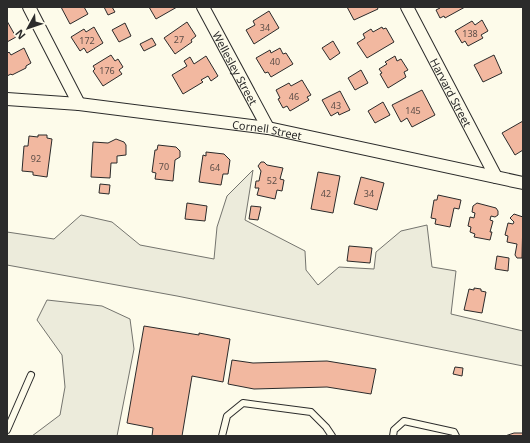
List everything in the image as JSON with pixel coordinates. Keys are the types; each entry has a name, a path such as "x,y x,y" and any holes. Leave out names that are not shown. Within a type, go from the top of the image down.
{"street":[{"path":"29,7 79,104"},
{"name":"Wellesley Street","path":"203,7 268,128"},
{"name":"Harvard Street","path":"407,7 496,177"},
{"name":"Cornell Street","path":"7,99 79,104 268,128 523,183"}],"lane":[{"path":"7,430 31,375"},
{"path":"222,436 227,416 244,403 311,412 326,427 332,436"},
{"path":"393,436 394,430 404,421 454,432 456,436"}],"shaded area":[{"path":"253,170 245,220 305,251 306,270 318,285 339,267 374,269 376,252 401,231 427,225 432,267 456,271 451,314 523,331 523,366 177,296 7,265 7,232 54,239 81,215 112,222 140,245 214,259 217,227 227,196"},
{"path":"47,300 102,306 130,319 134,349 117,436 32,436 60,415 65,387 62,355 37,320"}],"building":[{"path":"61,7 84,7 88,14 70,24"},
{"path":"104,7 112,7 115,12 108,15"},
{"path":"149,7 177,7 156,19"},
{"path":"347,7 377,7 378,9 354,20"},
{"path":"439,7 465,7 445,18 444,16 440,18 436,10 440,8"},
{"path":"269,11 279,28 254,44 246,30 255,25 253,21"},
{"path":"482,20 488,31 481,35 483,38 468,46 465,41 462,43 455,31 472,21 475,25"},
{"path":"7,21 16,37 7,42"},
{"path":"187,22 196,36 191,40 192,42 175,54 164,38"},
{"path":"125,23 131,36 119,42 112,30"},
{"path":"94,27 103,43 87,53 84,48 80,51 71,37 84,29 86,32"},
{"path":"382,27 383,29 386,28 394,42 367,58 357,43 365,38 363,34 371,29 373,32"},
{"path":"152,38 156,45 144,51 140,44"},
{"path":"333,41 340,53 330,60 322,48"},
{"path":"24,48 31,63 26,66 26,68 7,76 7,54 9,52 11,55"},
{"path":"280,48 283,54 286,53 293,64 271,77 268,72 265,73 256,58 270,50 271,53"},
{"path":"111,55 115,61 118,59 123,67 119,70 122,74 103,86 93,71 95,69 93,66"},
{"path":"494,55 502,73 483,82 474,65"},
{"path":"206,56 218,76 211,81 208,76 201,80 203,82 183,94 172,75 187,66 184,61 190,57 194,64"},
{"path":"395,56 397,61 401,59 408,70 404,72 406,77 388,88 380,74 382,73 379,69 387,64 385,62"},
{"path":"361,70 368,83 355,90 348,78"},
{"path":"302,80 311,95 307,97 309,100 290,111 287,106 283,108 278,99 280,98 276,90 289,83 291,86"},
{"path":"422,90 435,115 412,127 407,118 401,122 392,105"},
{"path":"340,91 350,110 339,115 338,112 331,116 322,100"},
{"path":"383,102 390,115 375,123 368,111"},
{"path":"523,121 523,150 515,155 502,133"},
{"path":"38,135 47,135 47,138 52,139 47,177 33,175 33,172 22,171 24,146 28,146 29,136 38,137"},
{"path":"116,139 124,142 126,145 126,155 117,156 117,163 111,163 110,178 91,177 93,142 108,143"},
{"path":"158,145 176,147 180,151 180,157 175,160 173,181 155,179 156,173 152,172 155,150 157,150"},
{"path":"206,152 224,154 230,160 228,174 223,174 221,185 199,182 203,155 206,156"},
{"path":"261,162 264,162 267,165 283,168 280,179 284,180 282,191 277,190 275,199 257,195 259,188 255,188 256,181 259,181 261,171 258,166"},
{"path":"318,172 340,176 333,213 311,209"},
{"path":"361,177 384,183 377,210 354,204"},
{"path":"100,184 110,185 109,194 99,193"},
{"path":"438,195 461,200 459,209 454,208 450,227 435,224 436,219 431,218 434,200 437,200"},
{"path":"187,203 207,206 205,221 185,219"},
{"path":"477,203 496,208 498,211 498,215 495,217 491,216 490,220 493,221 490,232 492,232 490,240 474,237 475,234 470,232 471,227 468,226 470,217 474,218 475,213 472,212 473,206"},
{"path":"251,206 261,207 258,220 249,219"},
{"path":"514,214 523,217 522,258 517,258 515,255 517,244 507,242 508,236 505,235 508,223 513,224 514,222 510,218"},
{"path":"349,246 372,248 370,263 347,261"},
{"path":"497,256 509,258 508,271 495,269"},
{"path":"474,288 481,289 481,291 486,292 482,313 464,310 469,289 474,290"},
{"path":"144,326 199,335 199,333 230,339 223,382 192,376 182,436 152,436 153,428 127,423"},
{"path":"232,360 253,363 327,361 376,369 371,394 327,387 254,389 228,384"},
{"path":"455,367 463,368 462,376 453,374"},
{"path":"514,433 523,433 523,436 505,436"}]}
